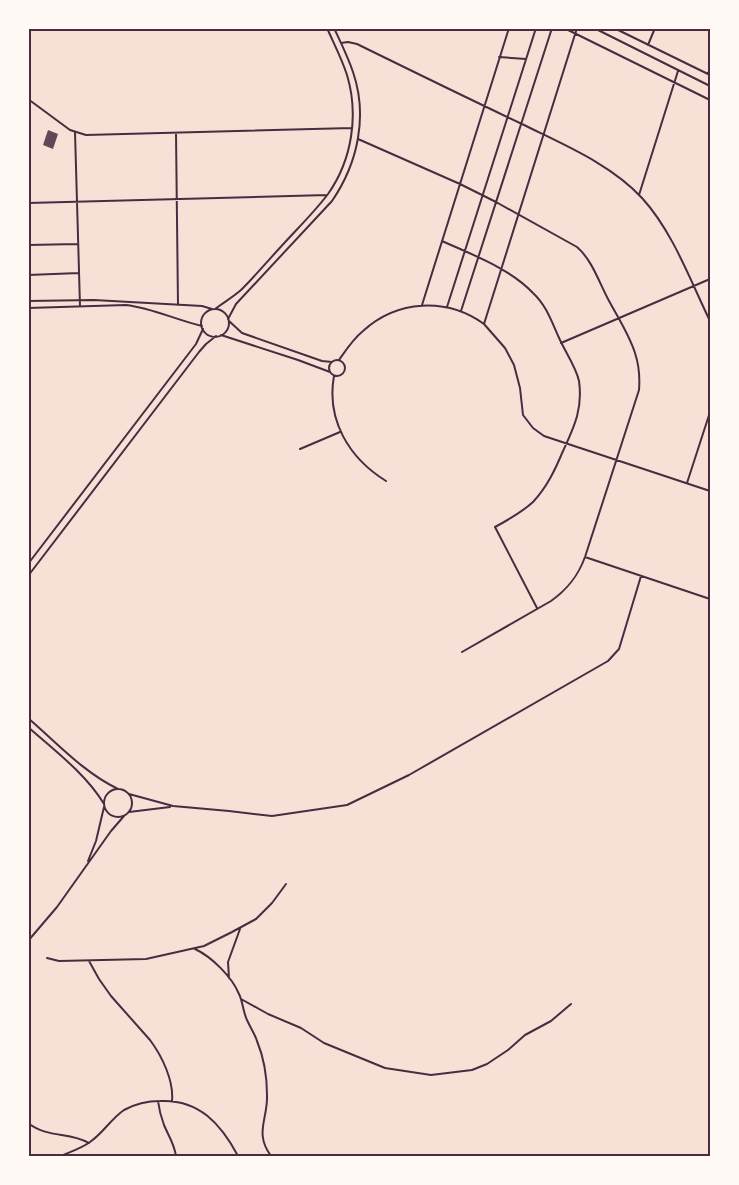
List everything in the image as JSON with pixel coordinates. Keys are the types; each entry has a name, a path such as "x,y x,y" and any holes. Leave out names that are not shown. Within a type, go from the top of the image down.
{"street":[{"path":"28,564 196,344 204,314 234,295 247,283 327,195 339,176 349,147 352,103 348,78 327,28"},
{"path":"221,335 228,328 236,304 332,201 354,157 360,115 357,89 334,28"},
{"path":"422,305 508,28"},
{"path":"447,307 536,28"},
{"path":"461,311 552,28"},
{"path":"564,28 711,100"},
{"path":"484,324 577,28"},
{"path":"594,28 711,86"},
{"path":"614,28 709,75 711,68"},
{"path":"648,45 655,28"},
{"path":"341,43 357,44 544,135 621,178 639,195 668,234 711,321"},
{"path":"499,57 526,59"},
{"path":"639,195 678,71"},
{"path":"28,99 75,132 86,135 352,128"},
{"path":"75,132 80,307"},
{"path":"176,133 178,304"},
{"path":"358,139 483,195 580,250 587,258 618,318 636,355 639,368 639,390 578,573 570,585 558,596 462,652"},
{"path":"28,203 327,195"},
{"path":"442,241 501,270 524,285 540,300 577,374 579,388 577,417 552,477 538,496 521,512 495,527 537,609"},
{"path":"28,245 78,244"},
{"path":"28,275 79,273"},
{"path":"561,343 711,279"},
{"path":"28,301 80,300 202,306 223,312 242,333 322,361 332,362 339,360 358,335 376,320 394,311 422,305 447,307 461,311 484,324 505,348 514,365 520,388 521,412 526,421 540,434 711,491"},
{"path":"28,308 131,306 202,328 209,335 221,335 341,376 345,371 344,364 339,360"},
{"path":"28,576 202,348 216,336"},
{"path":"330,372 332,362"},
{"path":"334,375 332,405 340,432 359,460 386,481"},
{"path":"687,483 711,412"},
{"path":"300,449 340,432"},
{"path":"585,557 711,599"},
{"path":"28,718 89,772 117,789 173,806 272,816 347,805 409,775 608,661 619,649 641,576"},
{"path":"28,727 86,780 107,812 112,816 124,816"},
{"path":"81,873 93,849 105,797 109,792 117,789"},
{"path":"129,794 132,803 129,812"},
{"path":"28,941 57,907 124,816 129,812 173,806"},
{"path":"47,958 59,961 147,959 204,946 240,928 261,914 286,884"},
{"path":"230,980 228,962 240,928"},
{"path":"194,948 211,959 237,990 246,1019 257,1039 264,1066 267,1100 262,1127 265,1145 271,1156"},
{"path":"89,961 111,996 156,1049 170,1080 172,1101"},
{"path":"241,999 301,1028 324,1043 385,1068 431,1075 472,1070 487,1064 525,1035 549,1023 571,1004"},
{"path":"158,1101 163,1123 174,1144 176,1156"},
{"path":"61,1156 89,1143 122,1112 138,1104 172,1101 192,1106 207,1116 227,1136 238,1156"},
{"path":"28,1124 46,1133 77,1137 89,1143"}],"building":[{"path":"48,130 58,134 53,149 43,145"}]}
